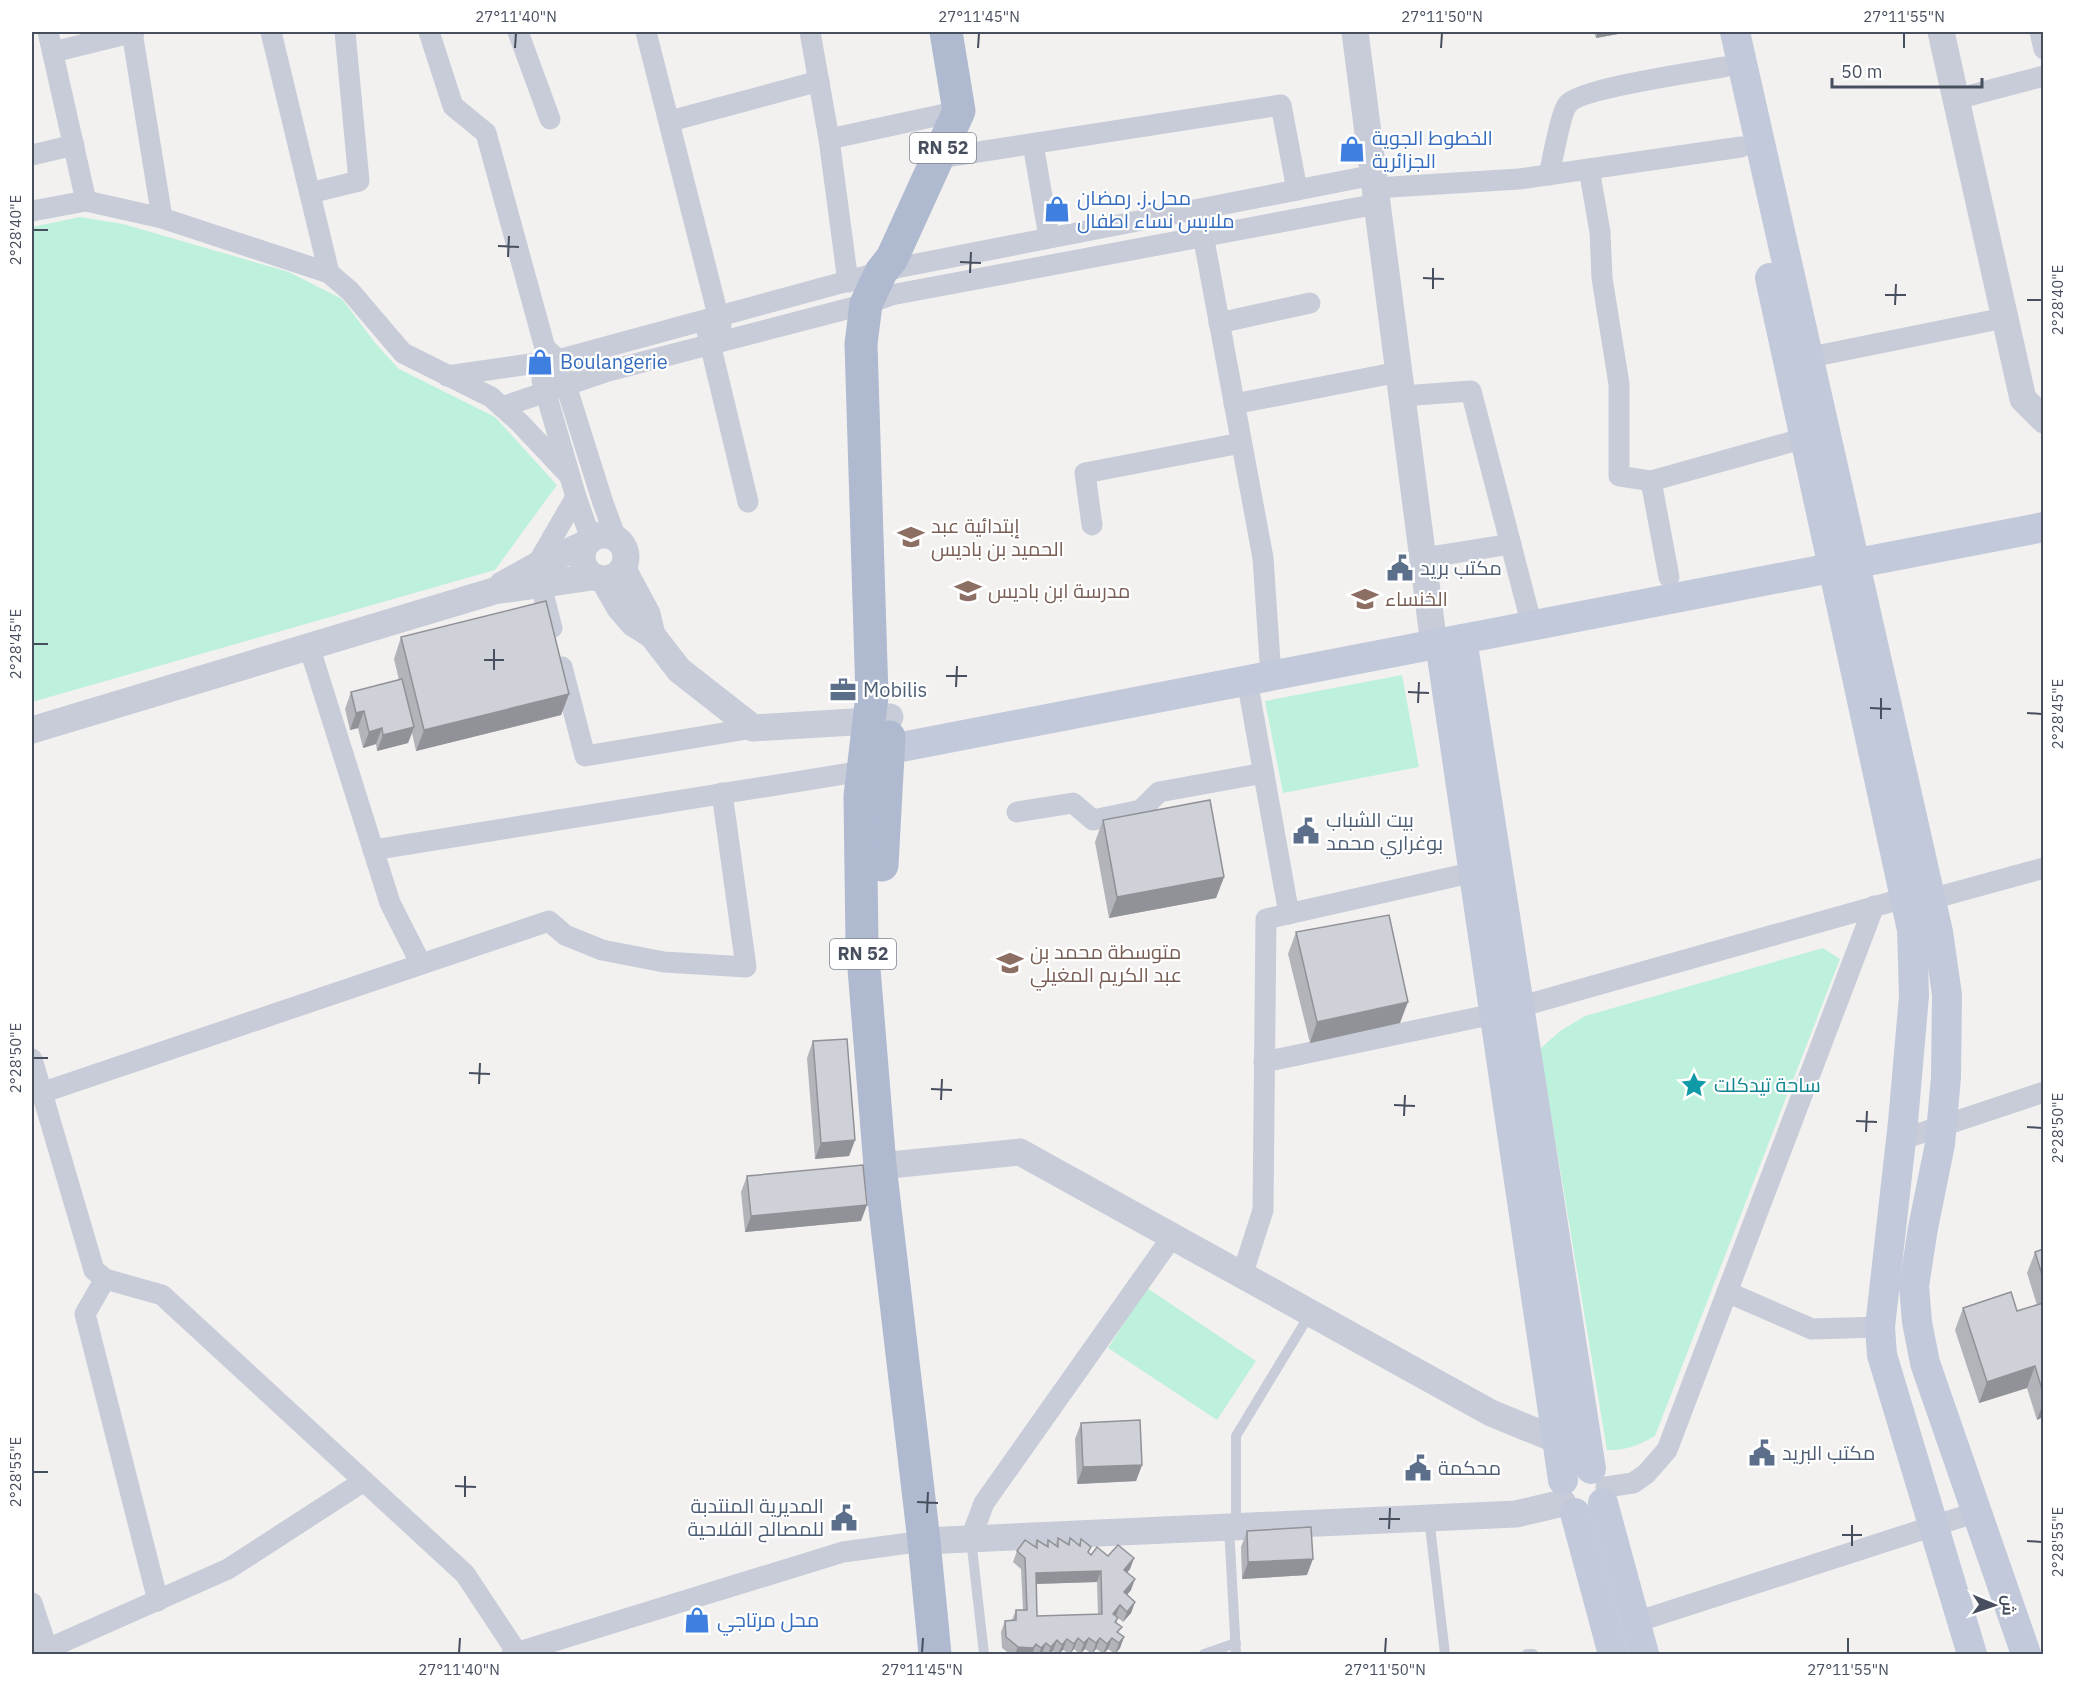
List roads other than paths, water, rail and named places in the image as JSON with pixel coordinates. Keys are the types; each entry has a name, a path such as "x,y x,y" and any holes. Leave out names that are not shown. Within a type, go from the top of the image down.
{"main road":[{"name":"RN 52","path":"946,32 959,111 939,158 879,280 879,337 892,681 880,718 872,758 882,866 891,1164 947,1539 958,1654"},
{"path":"1716,32 1741,147 1798,359 1805,438 1844,565"},
{"path":"1735,32 1798,359 1918,898 1938,932 1947,995 1946,1077 1942,1126 1914,1286 1917,1322 1925,1363 2026,1654"},
{"path":"872,758 1259,678 2043,527"},
{"path":"1445,642 1507,1010 1600,1486 1644,1654"},
{"path":"1918,898 1912,930 1914,996 1880,1314 1882,1355 1972,1654"},
{"path":"1914,996 1947,995"},
{"path":"1507,1010 1557,1440 1567,1498 1613,1654"},
{"path":"1880,1314 1915,1299"},
{"path":"1583,1468 1600,1486 1598,1509 1591,1513 1583,1515 1567,1498 1568,1473 1575,1469 1583,1468"},
{"name":"RN 52","path":"935,1654 947,1539"}],"street":[{"path":"86,201 50,42 133,32 162,218"},
{"path":"271,32 329,273"},
{"path":"310,193 359,181 345,32"},
{"path":"429,32 453,106 486,134 547,358 545,392 576,498 598,540"},
{"path":"518,32 550,119"},
{"path":"646,32 670,122 717,341 748,502"},
{"path":"810,32 829,139 879,280"},
{"path":"1355,32 1423,558 1445,642"},
{"path":"1941,32 2004,318 2043,420"},
{"path":"2040,32 2043,50"},
{"path":"1549,175 1566,105 1577,97 1618,86 1724,67"},
{"path":"1956,99 2043,76"},
{"path":"670,122 819,81"},
{"path":"939,158 1281,105 1297,190"},
{"path":"829,139 959,111"},
{"path":"1033,144 1049,237"},
{"path":"32,154 74,145"},
{"path":"447,376 547,358 879,280 1049,237 1297,190 1375,189 1519,179 1741,147"},
{"path":"1589,169 1600,232 1602,278 1619,384 1619,476 1650,481 1805,438"},
{"path":"502,407 608,371 717,341 879,280 1203,236 1375,189"},
{"path":"32,212 86,201 162,218 329,273 350,291 403,354 491,397 519,422 569,475"},
{"path":"1198,208 1263,558 1259,678 1264,773 1289,914"},
{"path":"1220,323 1310,303"},
{"path":"1798,359 2004,318"},
{"path":"547,358 567,385 603,503 598,540 582,555 584,567 606,575 620,608 633,623 652,635 680,670 753,728"},
{"path":"1234,404 1401,384 1471,391 1532,626"},
{"path":"1092,525 1085,473 1241,443"},
{"path":"1650,481 1669,577"},
{"path":"576,498 538,575 585,756 753,728 880,718"},
{"path":"32,730 494,591 538,575 598,540 624,547 626,558 606,575 538,575"},
{"path":"1423,558 1511,544"},
{"path":"309,646 390,903 421,964"},
{"path":"373,850 722,794 872,758"},
{"path":"1017,812 1073,803 1094,820 1141,810 1159,792 1264,773"},
{"path":"42,1093 549,921 565,934 602,951 664,962 746,967 722,794"},
{"path":"1264,1062 1507,1010 1874,906 1918,898 2043,868"},
{"path":"1242,1276 1263,1210 1266,919 1485,870"},
{"path":"1600,1486 1633,1483 1646,1474 1667,1450 1874,906"},
{"path":"32,1059 94,1270 105,1279 162,1295 465,1574 515,1654 843,1552 947,1539 1516,1514 1567,1498"},
{"path":"1900,1140 2043,1092"},
{"path":"891,1164 1020,1152 1491,1413 1557,1440"},
{"path":"947,1539 984,1503 1172,1237"},
{"path":"105,1279 85,1314 158,1601"},
{"path":"1727,1292 1812,1329 1880,1314"},
{"path":"32,1603 42,1652 228,1569 364,1481"},
{"path":"1636,1623 1977,1512"}],"lane":[{"path":"1204,1654 1236,1649 1232,1527 1236,1436 1310,1314"},
{"path":"1429,1518 1445,1654"},
{"path":"947,1539 984,1654"},
{"path":"1527,1654 1533,1654"}],"place":[{"name":"الخطوط الجوية الجزائرية","path":"1352,149"},
{"name":"محل.ز. رمضان ملابس نساء اطفال","path":"1057,209"},
{"name":"Boulangerie","path":"540,362"},
{"name":"إبتدائية عبد الحميد بن باديس","path":"911,537"},
{"name":"مكتب بريد","path":"1400,568"},
{"name":"مدرسة ابن باديس","path":"968,591"},
{"name":"الخنساء","path":"1365,599"},
{"name":"Mobilis","path":"843,690"},
{"name":"بيت الشباب بوغراري محمد","path":"1306,831"},
{"name":"متوسطة محمد بن عبد الكريم المغيلي","path":"1010,963"},
{"name":"ساحة تيدكلت","path":"1694,1085"},
{"name":"مكتب البريد","path":"1762,1453"},
{"name":"محكمة","path":"1418,1468"},
{"name":"المديرية المنتدبة للمصالح الفلاحية","path":"844,1518"},
{"name":"محل مرتاجي","path":"697,1620"}]}
